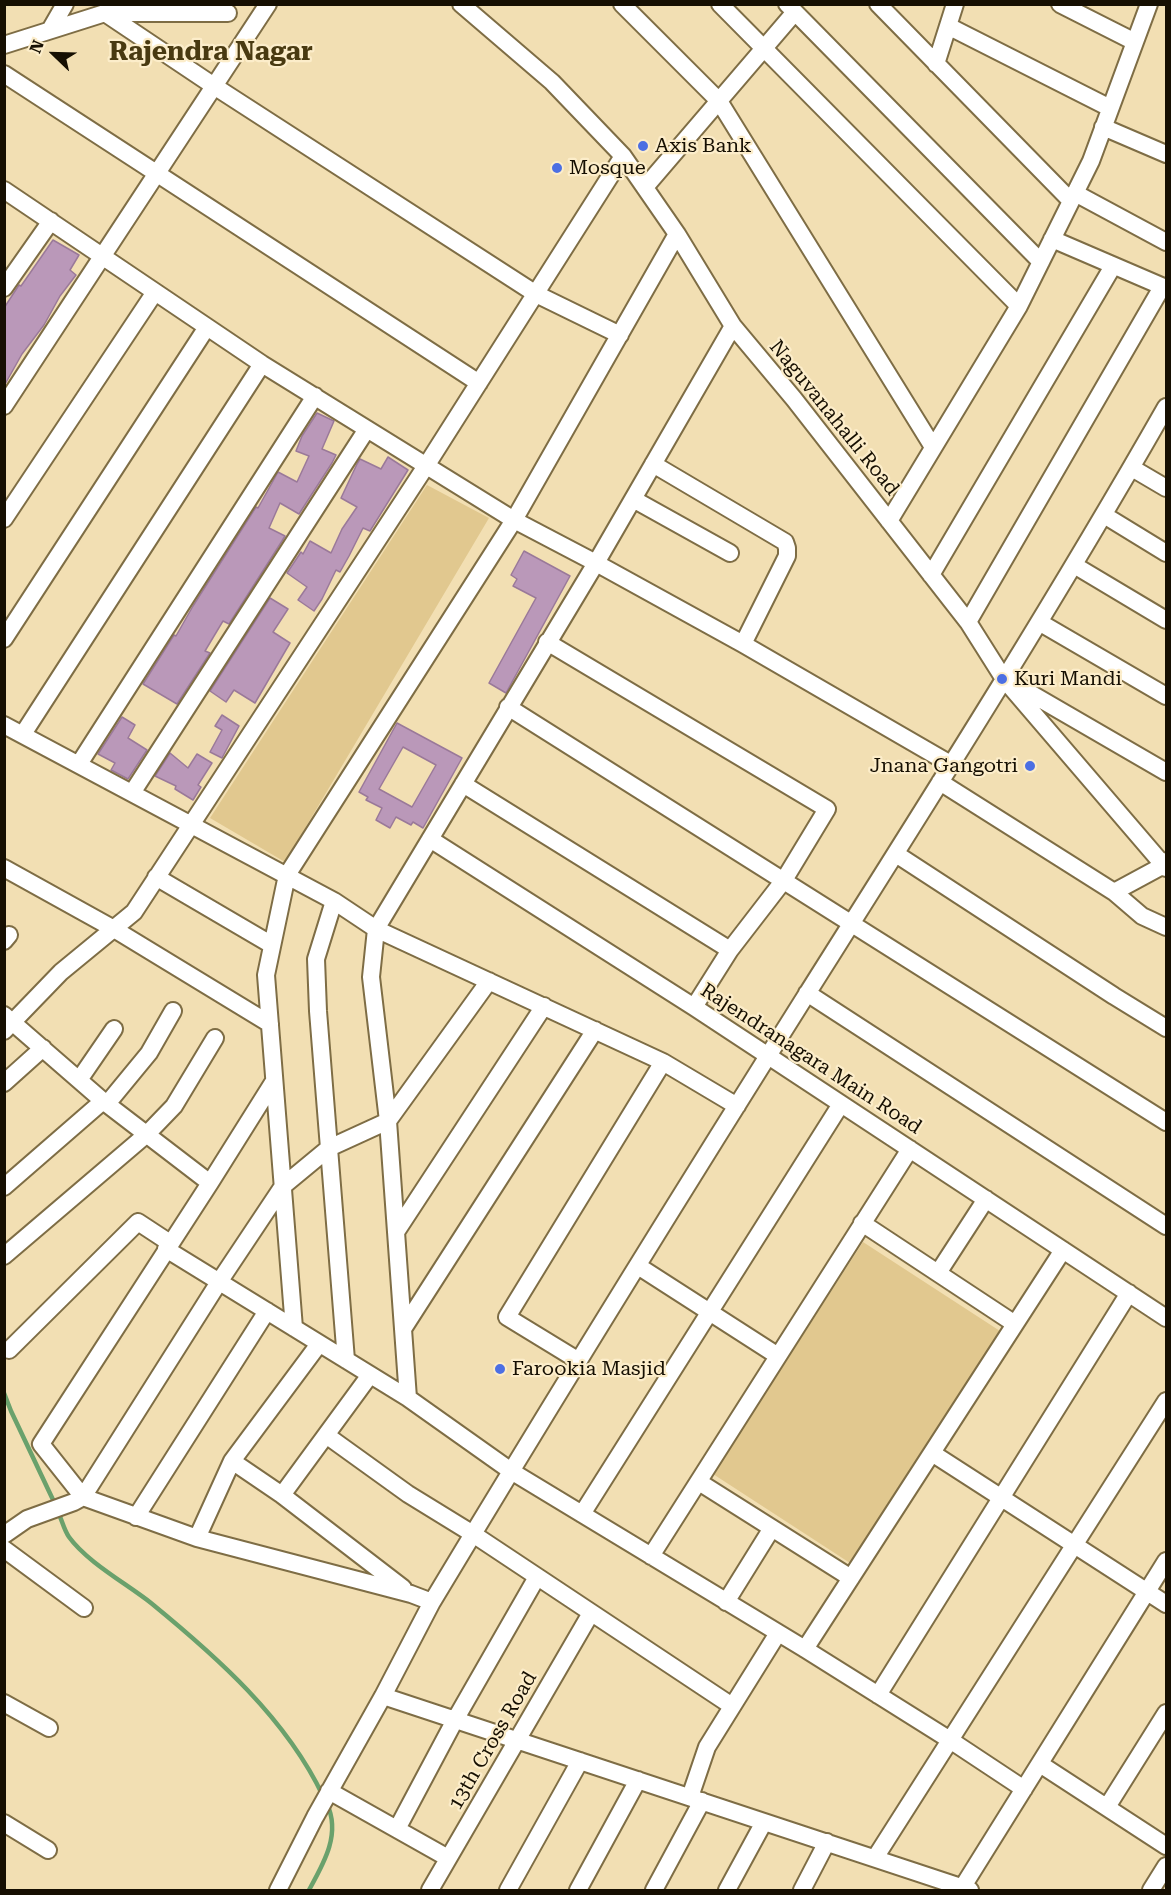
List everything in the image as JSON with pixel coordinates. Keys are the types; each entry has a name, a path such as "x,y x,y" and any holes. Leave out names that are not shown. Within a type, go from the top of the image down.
{"street":[{"path":"50,30 65,4"},
{"name":"Naguvanahalli Road","path":"461,4 552,82 623,156 646,186 733,326 794,399 968,622 1004,679 1166,865"},
{"path":"622,4 719,101 933,447"},
{"path":"720,4 1019,306"},
{"path":"878,4 1073,197 1167,242"},
{"path":"936,63 955,4"},
{"path":"1060,4 1135,42"},
{"path":"889,521 1019,306 1091,161 1149,4"},
{"path":"4,406 104,258 256,23 264,6"},
{"path":"646,186 764,48 791,8 1041,262"},
{"path":"4,45 105,13 222,9 256,23"},
{"path":"105,13 536,294 620,335"},
{"path":"948,26 1110,108"},
{"path":"4,74 479,383"},
{"path":"1103,127 1166,152"},
{"path":"210,1183 105,1102 43,1048 8,1023 62,972 134,912 426,466 623,156"},
{"path":"4,190 262,364 348,415 514,520 743,644 952,765"},
{"path":"5,287 51,221"},
{"path":"294,1328 266,975 286,875 514,520 677,234"},
{"path":"968,622 1164,287 1052,239"},
{"path":"931,575 1113,266"},
{"path":"4,519 155,292"},
{"path":"408,1398 388,1121 371,977 376,929 596,563 733,326"},
{"path":"4,639 207,327"},
{"path":"23,734 262,364"},
{"path":"79,764 315,396"},
{"path":"278,1890 315,1816 383,1696 432,1602 472,1534 807,993 952,765 1166,411"},
{"path":"132,793 367,429"},
{"path":"653,464 785,542 787,556 743,644"},
{"path":"1132,468 1167,488"},
{"path":"633,499 730,553"},
{"path":"1104,515 1167,553"},
{"path":"1074,565 1167,620"},
{"path":"1039,622 1167,696"},
{"path":"547,642 827,809 784,880 730,950 694,1007"},
{"path":"1004,679 1167,772"},
{"path":"508,707 1167,1122"},
{"path":"4,725 334,901 376,929 663,1062 737,1106"},
{"path":"940,782 1114,892 1142,916 1167,927"},
{"path":"462,784 730,950"},
{"name":"Rajendranagara Main Road","path":"430,839 694,1007 1167,1318"},
{"path":"896,854 1167,1028"},
{"path":"1114,892 1166,865"},
{"path":"4,868 114,930 270,1024"},
{"path":"156,877 272,945"},
{"path":"334,901 316,959 318,1011 346,1360"},
{"path":"4,1535 27,1519 83,1497 219,1282 283,1186 329,1148 388,1121 489,981"},
{"path":"807,993 1167,1226"},
{"path":"396,1232 544,1006"},
{"path":"4,1187 105,1102 149,1053 173,1011"},
{"path":"79,1080 114,1029"},
{"path":"403,1329 595,1030"},
{"path":"4,1256 147,1134 174,1106 215,1038"},
{"path":"4,1083 43,1048"},
{"path":"579,1361 507,1317 663,1062"},
{"path":"274,1081 41,1444 83,1497 197,1538 411,1594 432,1602"},
{"path":"582,1514 842,1104"},
{"path":"651,1556 910,1149"},
{"path":"938,1273 986,1199"},
{"path":"9,1350 138,1222 219,1282 408,1398 511,1471 805,1649 1024,1789"},
{"path":"862,1223 1015,1324"},
{"path":"805,1649 1064,1250"},
{"path":"638,1266 778,1356"},
{"path":"878,1695 1130,1293"},
{"path":"136,1517 267,1311"},
{"path":"197,1538 232,1461 320,1344"},
{"path":"282,1495 370,1375"},
{"path":"875,1858 1167,1401"},
{"path":"326,1435 408,1494 732,1707"},
{"path":"932,1453 1167,1604"},
{"path":"232,1461 282,1495 411,1594"},
{"path":"699,1482 851,1578"},
{"path":"726,1602 772,1528"},
{"path":"4,1549 84,1608"},
{"path":"383,1696 966,1889 1024,1789 1167,1561"},
{"path":"398,1829 455,1720 537,1577"},
{"name":"13th Cross Road","path":"430,1890 591,1613"},
{"path":"654,1890 696,1799 707,1748 778,1633"},
{"path":"4,1703 49,1728"},
{"path":"1107,1807 1167,1713"},
{"path":"508,1890 580,1761"},
{"path":"1040,1764 1167,1846"},
{"path":"578,1890 638,1780"},
{"path":"329,1791 448,1858"},
{"path":"727,1890 764,1822"},
{"path":"4,1823 48,1850"},
{"path":"802,1890 827,1842"},
{"path":"1151,1890 1167,1866"}],"shaded area":[{"path":"427,485 489,518 285,862 210,818"},
{"path":"863,1242 1000,1331 850,1563 713,1474"}],"building":[{"path":"53,240 79,255 70,270 76,275 22,354 4,386 4,308"},
{"path":"317,413 334,421 322,449 336,455 299,514 280,503 269,528 285,536 229,624 223,621 205,651 210,653 177,704 143,684 174,635 176,636 256,507 258,508 278,472 297,482 309,456 296,451 302,436"},
{"path":"388,457 408,470 370,531 363,528 340,572 336,570 314,611 298,600 307,587 287,573 301,552 303,554 310,541 331,553 342,529 357,507 341,498 357,464 360,459 381,469"},
{"path":"524,551 570,576 506,693 489,683 536,598 513,586 517,579 511,575"},
{"path":"270,598 288,609 273,632 290,643 255,703 234,690 226,702 210,691"},
{"path":"222,715 239,726 222,758 210,752 222,730 215,726"},
{"path":"122,717 135,725 128,738 147,750 128,779 111,770 115,763 98,754"},
{"path":"397,723 462,758 423,828 396,817 390,828 376,820 382,808 366,800 368,797 359,792","holes":["403,747 436,765 412,807 379,789"]},
{"path":"170,753 188,768 197,754 212,763 198,785 201,787 193,800 175,789 176,786 155,776"}],"waterway":[{"path":"4,1393 55,1504"},
{"path":"58,1512 69,1537 86,1555 151,1603 201,1645 248,1690 290,1741 323,1796"},
{"path":"309,1890 329,1848 332,1826 327,1804"}],"place":[{"name":"Axis Bank","path":"643,146"},
{"name":"Mosque","path":"557,168"},
{"name":"Kuri Mandi","path":"1002,679"},
{"name":"Jnana Gangotri","path":"1030,766"},
{"name":"Farookia Masjid","path":"500,1369"}],"district":[{"name":"Rajendra Nagar","path":"211,52"}]}
